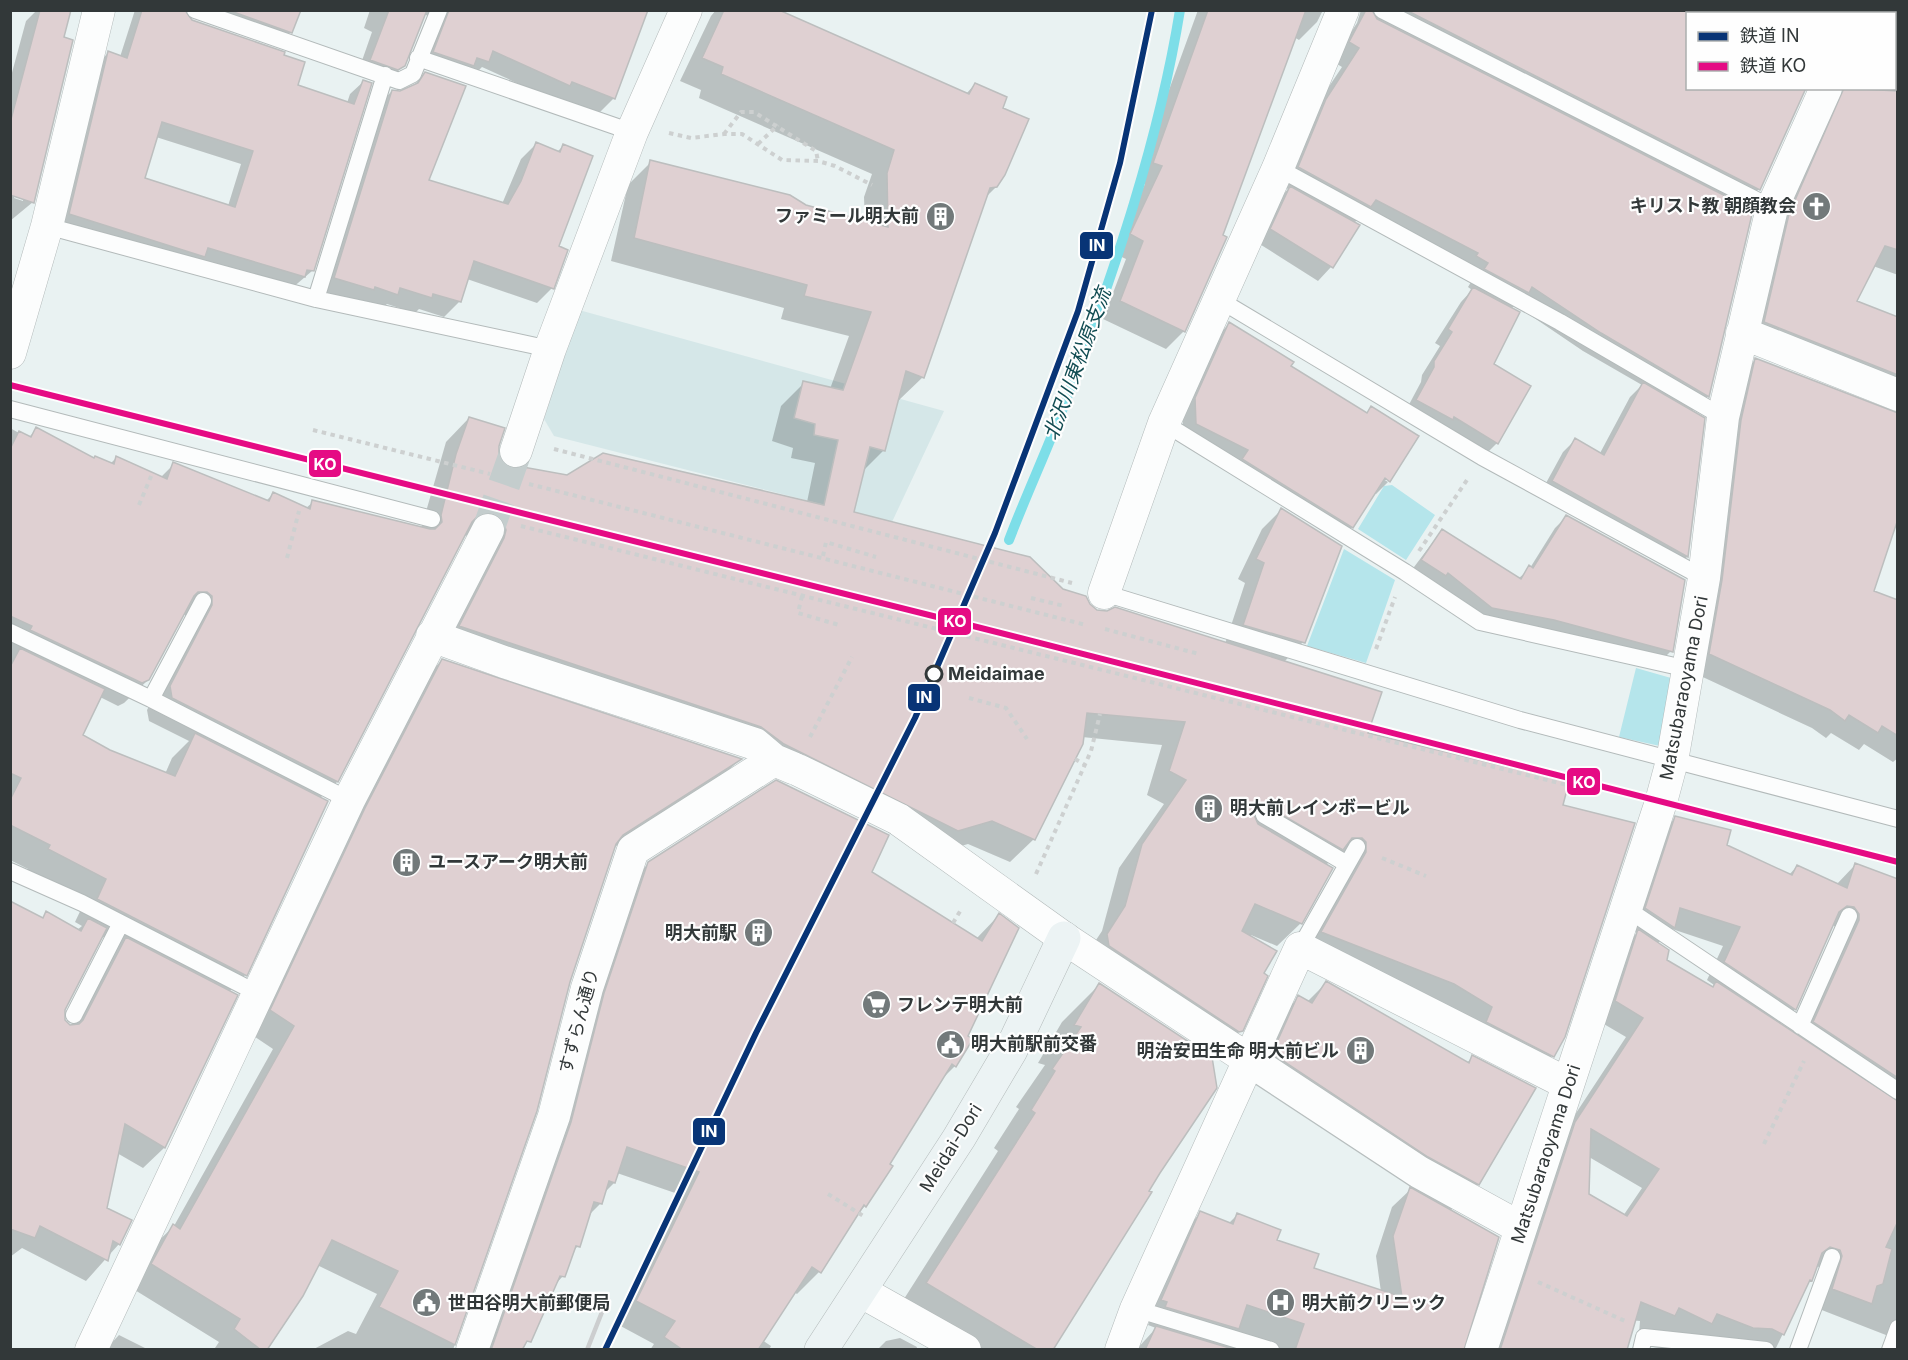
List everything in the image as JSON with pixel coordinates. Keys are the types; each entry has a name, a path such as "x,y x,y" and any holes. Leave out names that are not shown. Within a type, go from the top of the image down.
{"street":[{"path":"10,352 47,226 99,10"},
{"path":"512,456 635,126 686,10"},
{"path":"1104,593 1164,423 1278,168 1343,10"},
{"name":"Matsubaraoyama Dori","path":"1481,1350 1627,909 1672,761 1704,578 1723,417 1742,333 1772,208 1825,90"},
{"path":"1742,333 1898,395"},
{"path":"91,1350 152,1215 259,994 349,800 488,530"},
{"path":"432,636 755,744 786,765 898,819 1064,938 1419,1172 1521,1228"},
{"name":"すずらん通り","path":"472,1350 554,1116 587,988 633,850 786,765"},
{"name":"Meidai-Dori","path":"821,1350 960,1138 1011,1050 1064,938"},
{"path":"1121,1350 1136,1308 1300,948 1569,1084"},
{"path":"860,1291 965,1350"}],"lane":[{"path":"195,10 399,81 412,74 439,10"},
{"path":"1382,10 1772,208"},
{"path":"418,58 635,126"},
{"path":"316,299 385,75"},
{"path":"1278,168 1560,321 1723,417"},
{"path":"47,226 316,299 550,349"},
{"path":"1218,299 1482,457 1704,578"},
{"path":"10,409 432,519"},
{"path":"1164,423 1405,572 1480,622 1688,669"},
{"path":"1104,593 1520,720 1898,819"},
{"path":"151,699 203,601"},
{"path":"10,632 151,699 349,800"},
{"path":"1264,815 1347,864"},
{"path":"1300,948 1357,847"},
{"path":"10,871 121,923 259,994"},
{"path":"1627,909 1898,1091"},
{"path":"1800,1026 1849,915"},
{"path":"74,1014 121,923"},
{"path":"1798,1350 1832,1257"},
{"path":"1136,1308 1271,1350"},
{"path":"1890,1350 1898,1328"},
{"path":"1643,1343 1766,1350"}],"path":[{"path":"724,134 741,112 754,112 816,151 818,161"},
{"path":"758,144 778,125"},
{"path":"635,126 691,138 742,134 782,160 818,161 834,166 872,185"},
{"path":"313,430 512,456 904,539 1059,579"},
{"path":"1367,674 1405,572 1482,457"},
{"path":"521,482 823,556 1087,625"},
{"path":"287,558 302,499 300,484"},
{"path":"518,526 1567,785"},
{"path":"823,556 826,542 876,556"},
{"path":"802,596 798,613 839,625"},
{"path":"1031,598 1064,606"},
{"path":"1099,628 1202,655"},
{"path":"810,736 852,657"},
{"path":"969,698 1006,708 1027,739"},
{"path":"1035,877 1091,751 1100,714"},
{"path":"1075,759 1085,765"},
{"path":"1357,847 1426,876"},
{"path":"1764,1144 1816,1037"},
{"path":"828,1194 870,1221"},
{"path":"1508,1268 1638,1327 1643,1343"}],"shaded area":[{"path":"579,310 944,411 892,522 554,436 544,419"},
{"path":"1392,485 1435,515 1406,560 1358,529 1384,486"},
{"path":"1344,549 1395,580 1366,663 1307,646"},
{"path":"1636,668 1678,680 1660,746 1619,737"}],"building":[{"path":"40,10 71,10 64,37 73,40 34,203 10,195 10,123"},
{"path":"142,10 185,10 192,20 285,52 284,55 305,62 298,85 354,104 363,80 372,83 314,271 307,270 305,277 208,248 205,257 69,214 108,51 127,58","holes":["162,122 253,151 235,207 145,178"]},
{"path":"228,10 301,10 292,33"},
{"path":"389,10 427,10 405,66 398,70 370,60"},
{"path":"449,10 648,10 615,99 572,82 570,86 493,51 489,62 477,58 474,66 433,52"},
{"path":"724,10 779,10 969,94 975,83 1007,97 1003,108 1029,119 1005,175 997,187 990,188 924,378 906,371 885,451 870,447 854,512 1030,557 1063,589 1086,596 1097,610 1107,611 1115,607 1382,692 1368,733 1569,782 1563,805 1635,823 1565,1037 1554,1057 1486,1022 1492,1007 1454,984 1321,932 1366,852 1366,842 1362,838 1352,838 1343,850 1265,805 1255,810 1254,815 1258,824 1333,868 1302,924 1255,904 1242,931 1277,951 1264,973 1268,976 1243,1031 1239,1032 1109,946 1107,934 1125,906 1142,844 1186,780 1169,771 1185,722 1087,713 1083,744 1035,840 992,821 958,831 784,744 761,727 459,626 504,538 506,530 503,521 496,514 488,512 479,515 472,522 338,782 172,698 170,686 212,605 212,596 207,592 198,592 194,596 149,680 142,683 30,630 32,626 10,616 10,449 19,431 31,437 36,427 94,458 95,456 114,464 116,456 167,479 173,462 269,501 273,492 310,509 312,500 430,529 435,529 442,522 441,515 456,454 469,417 505,428 499,446 499,462 511,468 523,467 567,475 603,453 824,505 838,440 814,435 815,424 794,418 803,381 843,390 871,312 804,296 807,285 634,238 650,160 790,195 806,205 888,227 887,173 894,150 721,74 723,67 702,58"},
{"path":"1208,10 1306,10 1223,235 1227,237 1185,332 1120,301 1143,241 1130,234 1162,166 1153,163"},
{"path":"1366,10 1372,10 1377,19 1753,210 1709,397 1601,333 1532,287 1529,293 1484,269 1488,263 1476,256 1478,253 1376,200 1371,207 1298,167 1326,99 1359,48 1349,42"},
{"path":"1406,10 1688,10 1686,12 1686,90 1805,90 1760,190"},
{"path":"425,72 466,86 429,180 508,204 521,181 536,142 560,152 563,144 593,156 559,246 568,250 554,289 474,261 461,302 433,294 432,298 400,288 398,295 375,287 374,290 334,278 392,90 400,91 418,83"},
{"path":"1843,90 1898,91 1898,250 1885,246 1857,301 1898,317 1898,375 1764,322 1789,214"},
{"path":"1290,186 1360,225 1333,268 1270,229"},
{"path":"1473,287 1520,312 1494,364 1531,386 1498,444 1454,417 1453,420 1416,400 1434,367 1434,361 1452,332 1448,329"},
{"path":"1229,322 1294,362 1291,366 1367,413 1371,406 1419,436 1390,482 1385,478 1353,528 1242,459 1248,450 1196,424 1195,398"},
{"path":"1755,358 1898,413 1898,519 1874,591 1898,600 1898,736 1882,726 1878,733 1849,715 1845,721 1830,710 1709,654 1722,580 1741,420"},
{"path":"1643,382 1705,418 1688,557 1552,481 1575,438 1604,455"},
{"path":"1281,508 1342,546 1305,643 1243,625 1264,563 1256,559"},
{"path":"1566,515 1685,580 1673,652 1554,620 1492,608 1448,573 1446,576 1421,560 1442,529 1521,579 1529,565 1533,568"},
{"path":"20,648 105,689 83,735 110,750 175,776 195,733 328,801 247,976 97,899 106,879 48,849 50,845 10,825 10,800 21,778 10,773 10,667"},
{"path":"442,659 742,759 623,835 616,844 570,982 537,1111 455,1345 379,1307 398,1271 332,1240 303,1296 267,1350 261,1350 234,1329 240,1319 151,1264 173,1224 180,1229 294,1026 270,1010 365,808"},
{"path":"776,780 889,835 872,872 982,941 999,913 1019,928 968,1036 973,1039 956,1067 952,1064 890,1164 893,1166 866,1207 864,1205 821,1273 812,1267 758,1350 683,1350 664,1337 675,1321 636,1301 699,1172 627,1147 615,1183 609,1181 602,1204 594,1202 580,1247 576,1246 565,1277 560,1276 531,1342 527,1341 522,1350 491,1350 571,1122 604,993 648,862"},
{"path":"1675,816 1731,830 1727,845 1792,875 1797,865 1847,888 1855,863 1898,879 1898,1078 1813,1022 1859,920 1859,914 1854,907 1847,906 1839,912 1796,1010 1724,962 1740,927 1680,908 1675,928 1645,908"},
{"path":"10,901 43,918 46,911 81,931 88,918 107,928 65,1010 65,1020 70,1025 79,1024 83,1020 126,937 238,995 165,1148 125,1124 107,1208 132,1220 120,1245 113,1241 108,1261 40,1226 35,1238 10,1229"},
{"path":"1638,929 1669,950 1667,960 1713,987 1716,981 1898,1101 1898,1221 1886,1247 1892,1249 1883,1284 1877,1286 1872,1304 1832,1289 1842,1256 1840,1250 1830,1247 1822,1253 1812,1281 1810,1280 1784,1335 1772,1329 1753,1328 1717,1314 1712,1324 1679,1308 1675,1316 1641,1302 1627,1350 1500,1350 1575,1122 1643,1018 1615,1001","holes":["1591,1129 1659,1169 1627,1216 1589,1194"]},
{"path":"1326,981 1469,1063 1472,1055 1536,1088 1479,1185 1428,1157 1276,1056 1273,1051 1298,995 1312,1003"},
{"path":"1099,983 1212,1057 1217,1088 1160,1173 1149,1191 1152,1192 1053,1350 1038,1350 926,1283 1035,1113 1031,1110 1055,1071 1052,1069 1081,1027 1074,1025"},
{"path":"1410,1187 1499,1237 1464,1350 1295,1350 1304,1324 1247,1305 1239,1329 1165,1307 1167,1302 1161,1300 1200,1211 1233,1224 1237,1213 1281,1230 1277,1240 1319,1254 1314,1268 1402,1297 1393,1236"},
{"path":"1156,1326 1233,1349 1145,1350"}],"waterway":[{"name":"北沢川東松原支流","path":"1009,540 1062,411 1119,251 1148,156 1180,10"}],"tunnel":[{"path":"488,530 516,451"}],"railway":[{"path":"587,1350 602,1312"}],"rail line":[{"name":"IN","path":"605,1350 756,1033 915,718 995,533 1078,311 1120,163 1152,10"},
{"name":"KO","path":"10,385 977,627 1898,862"}],"place":[{"name":"キリスト教 朝顔教会","path":"1817,206"},
{"name":"ファミール明大前","path":"940,216"},
{"name":"Meidaimae","path":"934,674"},
{"name":"明大前レインボービル","path":"1209,808"},
{"name":"ユースアーク明大前","path":"407,862"},
{"name":"明大前駅","path":"758,933"},
{"name":"フレンテ明大前","path":"876,1005"},
{"name":"明大前駅前交番","path":"950,1044"},
{"name":"明治安田生命 明大前ビル","path":"1360,1051"},
{"name":"世田谷明大前郵便局","path":"427,1303"},
{"name":"明大前クリニック","path":"1281,1303"}]}
